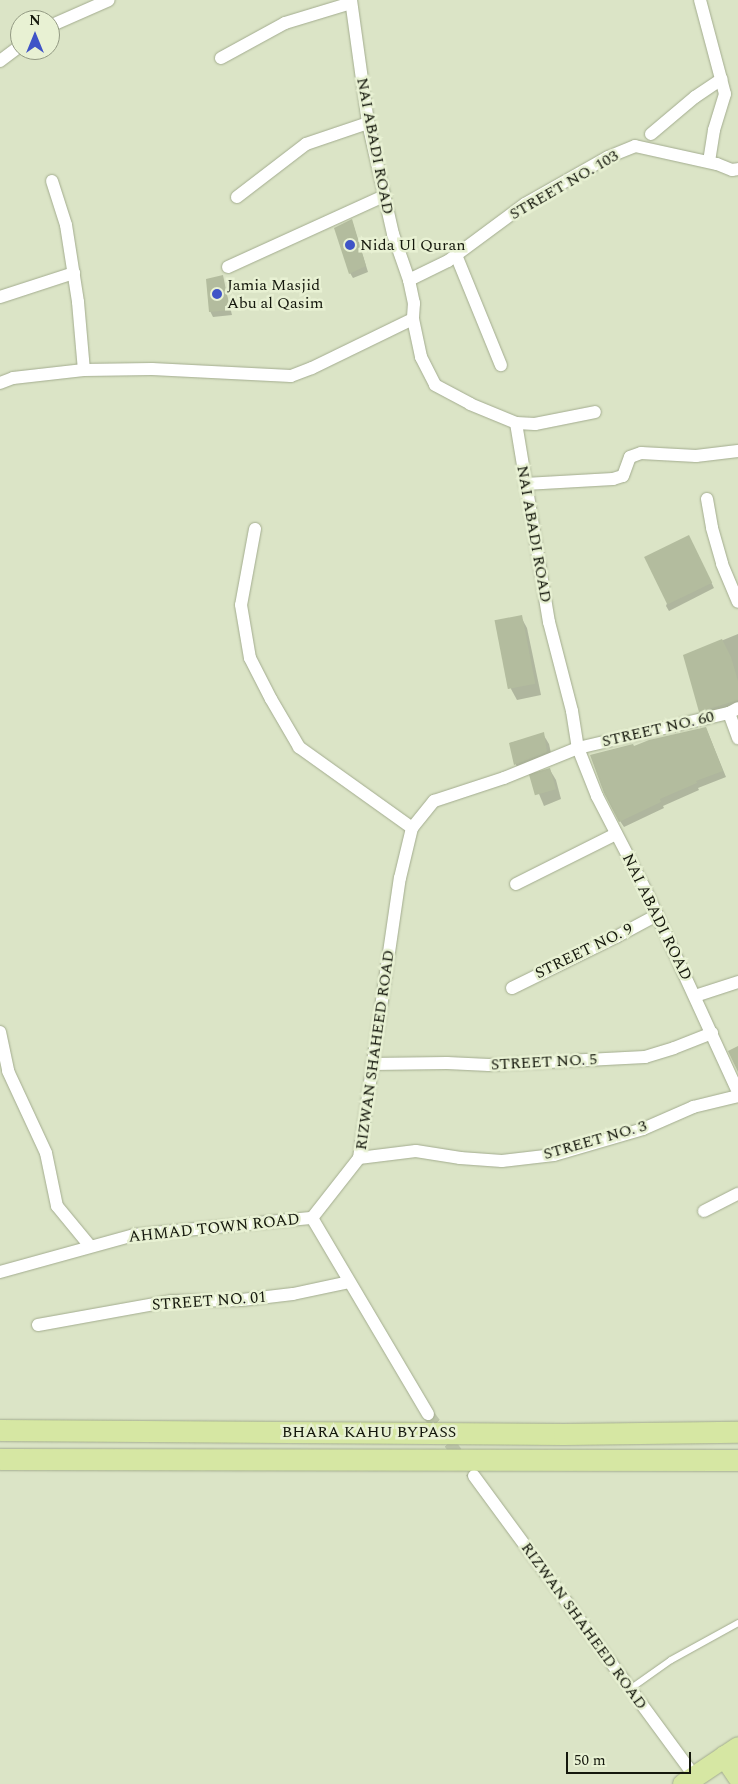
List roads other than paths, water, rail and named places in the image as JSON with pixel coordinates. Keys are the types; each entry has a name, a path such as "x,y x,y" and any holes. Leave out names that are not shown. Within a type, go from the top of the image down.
{"highway":[{"name":"BHARA KAHU BYPASS","path":"0,1430 564,1434 738,1432"},
{"name":"BHARA KAHU BYPASS","path":"0,1460 738,1460"},
{"path":"688,1780 731,1752 738,1777"}],"street":[{"path":"60,22 110,0"},
{"path":"700,0 725,94 714,130 709,162"},
{"path":"220,58 285,23 351,2"},
{"name":"NAI ABADI ROAD","path":"351,2 368,123 393,234 409,280 414,303 413,319 421,357 435,385 470,404 516,424 549,622 572,711 578,748 597,796 657,915 738,1094"},
{"path":"651,134 695,97 722,79"},
{"path":"237,197 306,144 368,123"},
{"name":"STREET NO. 103","path":"409,280 456,255 525,204 608,157 635,146 709,162 735,170"},
{"path":"52,181 66,225 74,273 84,370"},
{"path":"228,268 384,196"},
{"path":"456,255 501,365"},
{"path":"0,297 74,273"},
{"path":"0,382 13,378 84,370 152,369 291,376 413,319"},
{"path":"516,424 535,424 595,412"},
{"path":"525,484 613,479 622,476 630,457 641,453 696,456 738,451"},
{"path":"707,498 722,564 738,602"},
{"path":"255,529 241,606 250,658 271,698 299,747 412,828"},
{"path":"733,710 738,738"},
{"name":"STREET NO. 60","path":"578,748 733,710"},
{"name":"RIZWAN SHAHEED ROAD","path":"312,1218 359,1158 400,878 412,828 434,801 504,778 578,748"},
{"path":"516,884 616,834"},
{"name":"STREET NO. 9","path":"512,988 657,915"},
{"path":"694,996 738,982"},
{"path":"0,1032 8,1071 46,1153 57,1206 90,1246"},
{"name":"STREET NO. 5","path":"372,1064 447,1063 489,1065 646,1057 712,1033"},
{"name":"STREET NO. 3","path":"359,1158 416,1151 460,1158 502,1161 554,1155 643,1129 693,1108 738,1094"},
{"path":"704,1211 738,1194"},
{"path":"312,1218 428,1414"},
{"name":"AHMAD TOWN ROAD","path":"0,1272 134,1235 312,1218"},
{"name":"STREET NO. 01","path":"38,1325 172,1300 242,1300 294,1294 350,1282"},
{"name":"RIZWAN SHAHEED ROAD","path":"474,1476 630,1689 688,1780"}],"lane":[{"path":"630,1689 671,1660 738,1623"}],"tunnel":[{"path":"428,1414 474,1476"}],"place":[{"name":"Nida Ul Quran","path":"350,245"},
{"name":"Jamia Masjid Abu al Qasim","path":"217,294"}]}
